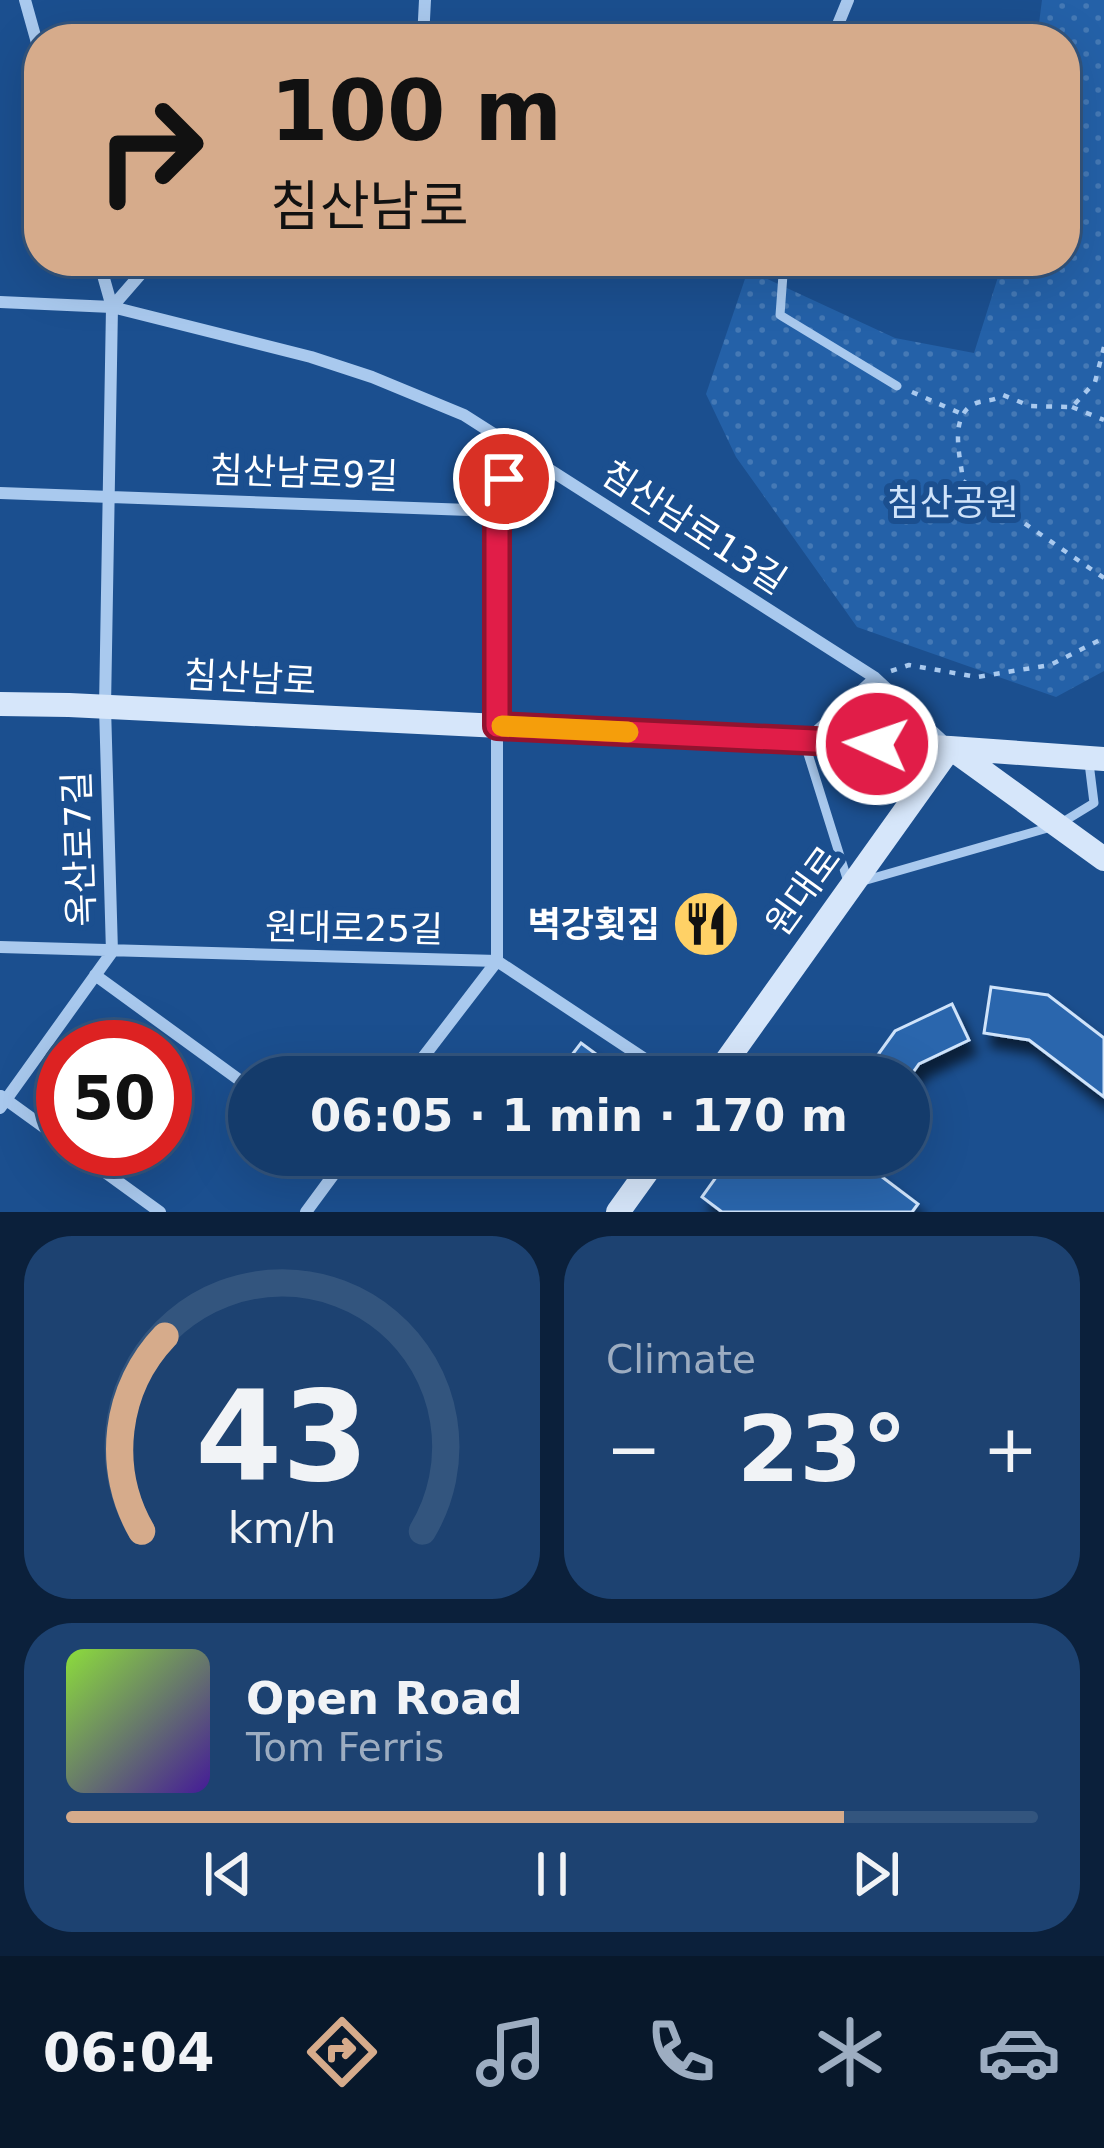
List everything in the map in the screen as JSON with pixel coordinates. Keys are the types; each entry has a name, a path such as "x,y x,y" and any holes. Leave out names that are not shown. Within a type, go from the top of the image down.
{"main road":[{"name":"침산남로","path":"0,704 1096,758"},
{"path":"950,748 1104,859"},
{"name":"원대로","path":"730,1056 950,748"},
{"path":"618,1212 644,1176"}],"street":[{"path":"103,276 112,307 105,707"},
{"path":"112,307 139,276"},
{"name":"침산남로13길","path":"0,302 112,307 311,357 464,415 874,677 950,748"},
{"path":"424,1056 497,961 497,512 511,446"},
{"name":"침산남로9길","path":"0,493 497,512"},
{"name":"옥산로7길","path":"2,1101 112,952 105,707"},
{"name":"원대로25길","path":"0,947 497,961"},
{"path":"497,961 640,1056"},
{"path":"95,975 228,1072"},
{"path":"2,1101 36,1124"},
{"path":"111,1176 160,1212"},
{"path":"306,1212 332,1176"}],"lane":[{"path":"783,276 780,315 897,386"},
{"path":"874,677 805,741 849,885 1058,825 1094,803 1096,758"}],"path":[{"path":"1072,406 1095,382 1104,347"},
{"path":"897,386 962,414"},
{"path":"1104,420 1072,406 1030,406 1003,395 976,403 962,414 958,435 963,482 1104,578"},
{"path":"874,677 909,665 977,676 1050,665 1104,638"}],"green space":[{"name":"침산공원","path":"1042,0 1104,0 1104,671 1056,697 857,627 736,457 706,394 746,276 761,276 895,338 974,353 998,276 1080,276 1080,24 1039,24"}],"building":[{"path":"991,987 1048,995 1104,1038 1104,1097 1029,1040 984,1033"},
{"path":"952,1004 969,1040 930,1059 877,1056 895,1031"},
{"path":"581,1043 599,1056 571,1056"},
{"path":"717,1176 881,1176 918,1204 912,1212 722,1212 702,1197"}],"slow traffic":[{"path":"502,726 628,732"}],"place":[{"name":"벽강횟집","path":"706,924"}],"route":[{"path":"504,479 497,512 497,726 877,744"}]}
